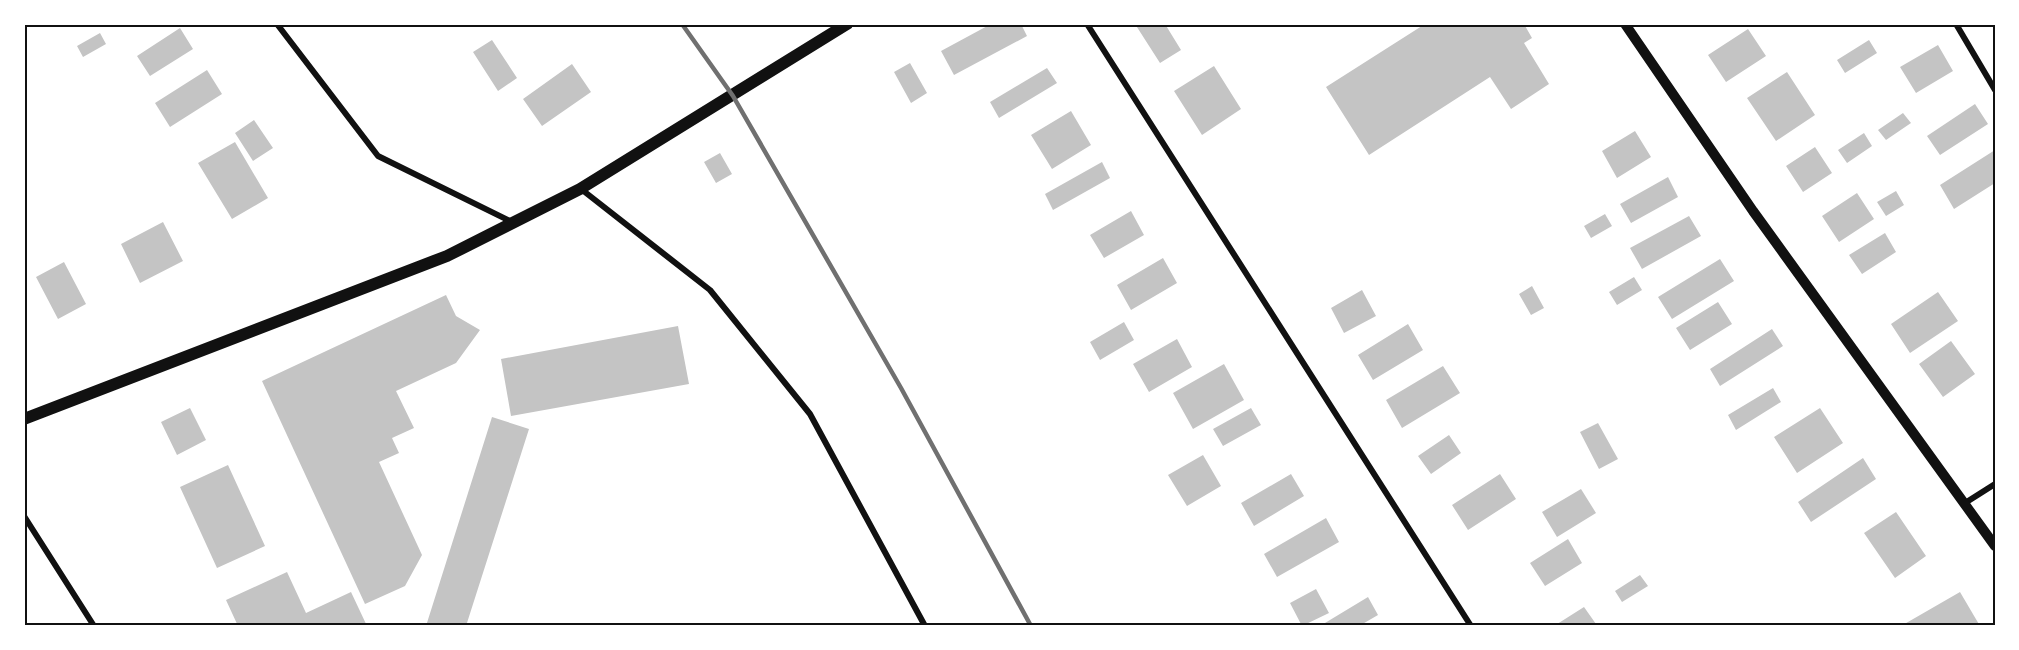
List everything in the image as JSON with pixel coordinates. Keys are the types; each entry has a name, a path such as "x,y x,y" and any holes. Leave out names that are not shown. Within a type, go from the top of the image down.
{"main road":[{"path":"24,418 447,255 514,223 580,189 847,24"}],"street":[{"path":"277,24 378,156 514,223"},
{"path":"1087,24 1471,626"},
{"path":"1625,24 1753,211 1995,546"},
{"path":"1956,24 1995,90"},
{"path":"580,189 710,290 810,414 925,626"},
{"path":"1965,503 1995,484"},
{"path":"24,516 94,626"}],"building":[{"path":"991,24 1021,24 1027,36 954,75 941,51"},
{"path":"1135,24 1165,24 1181,50 1160,63"},
{"path":"1425,24 1524,24 1532,38 1524,43 1549,84 1511,109 1490,77 1369,155 1326,87"},
{"path":"180,28 193,49 150,76 137,56"},
{"path":"1748,29 1766,56 1726,82 1708,55"},
{"path":"100,33 106,44 83,57 77,46"},
{"path":"492,40 517,78 498,91 473,52"},
{"path":"1869,40 1877,53 1845,73 1837,60"},
{"path":"1938,45 1953,71 1916,93 1900,67"},
{"path":"910,63 927,93 911,103 894,72"},
{"path":"572,64 591,92 542,126 523,99"},
{"path":"1214,66 1241,109 1202,135 1174,91"},
{"path":"1047,68 1057,83 999,118 990,102"},
{"path":"207,70 222,94 170,127 155,103"},
{"path":"1787,72 1815,115 1776,141 1747,98"},
{"path":"1975,104 1988,124 1940,155 1927,136"},
{"path":"1071,111 1091,145 1052,169 1031,135"},
{"path":"1903,113 1911,123 1886,140 1878,130"},
{"path":"254,120 273,148 253,161 235,133"},
{"path":"1635,131 1651,157 1617,178 1602,151"},
{"path":"1864,133 1872,146 1847,163 1838,150"},
{"path":"235,142 268,198 232,219 198,163"},
{"path":"1815,147 1832,173 1803,192 1786,166"},
{"path":"1995,150 1995,183 1954,209 1940,185"},
{"path":"720,153 732,174 716,183 704,162"},
{"path":"1102,162 1110,178 1053,210 1045,194"},
{"path":"1668,177 1678,197 1631,223 1620,204"},
{"path":"1896,191 1904,205 1886,216 1877,202"},
{"path":"1857,193 1874,219 1839,242 1822,216"},
{"path":"1131,211 1144,235 1104,258 1090,235"},
{"path":"1605,214 1612,226 1591,238 1584,226"},
{"path":"1689,216 1701,236 1642,269 1630,248"},
{"path":"163,222 183,261 140,283 121,244"},
{"path":"1885,233 1896,252 1862,274 1849,255"},
{"path":"1163,258 1177,283 1131,310 1117,285"},
{"path":"1720,259 1734,281 1672,319 1658,297"},
{"path":"64,262 86,304 58,319 36,277"},
{"path":"1634,277 1642,290 1617,305 1609,292"},
{"path":"1532,286 1544,308 1531,315 1519,294"},
{"path":"1362,290 1376,316 1344,333 1331,308"},
{"path":"1938,292 1958,321 1910,353 1891,324"},
{"path":"446,295 456,316 480,330 456,363 396,391 414,428 392,438 399,453 379,462 422,555 405,586 365,604 262,381"},
{"path":"1718,302 1732,324 1690,350 1676,328"},
{"path":"1124,322 1134,340 1100,360 1090,342"},
{"path":"1408,324 1423,350 1373,380 1358,355"},
{"path":"678,326 689,384 511,416 501,359"},
{"path":"1772,329 1783,346 1720,386 1710,369"},
{"path":"1177,339 1192,367 1149,392 1133,364"},
{"path":"1951,341 1975,374 1943,397 1919,364"},
{"path":"1224,364 1244,400 1193,429 1173,393"},
{"path":"1443,366 1460,393 1402,428 1386,400"},
{"path":"1773,388 1781,402 1736,430 1728,415"},
{"path":"190,408 206,440 177,455 161,422"},
{"path":"1251,408 1261,425 1223,446 1213,429"},
{"path":"1820,408 1843,443 1797,473 1774,437"},
{"path":"492,417 529,429 466,626 426,626"},
{"path":"1598,423 1618,459 1599,469 1580,432"},
{"path":"1449,435 1461,453 1431,474 1418,456"},
{"path":"1203,455 1221,486 1187,506 1168,475"},
{"path":"1863,458 1876,479 1811,522 1798,502"},
{"path":"228,465 265,546 217,568 180,487"},
{"path":"1291,474 1304,496 1254,526 1241,503"},
{"path":"1500,474 1516,499 1468,530 1452,505"},
{"path":"1581,489 1596,513 1557,537 1542,512"},
{"path":"1896,512 1926,556 1895,578 1864,533"},
{"path":"1326,518 1339,542 1277,577 1264,554"},
{"path":"1568,539 1582,563 1545,586 1530,563"},
{"path":"287,572 306,613 351,592 367,626 238,626 226,600"},
{"path":"1640,575 1648,586 1622,602 1615,591"},
{"path":"1316,589 1329,613 1302,626 1290,603"},
{"path":"1960,592 1980,626 1901,626"},
{"path":"1368,597 1378,615 1359,626 1320,626"},
{"path":"1584,607 1596,624 1592,626 1554,626"}],"railway":[{"path":"682,24 733,96 901,388 1031,626"}]}
